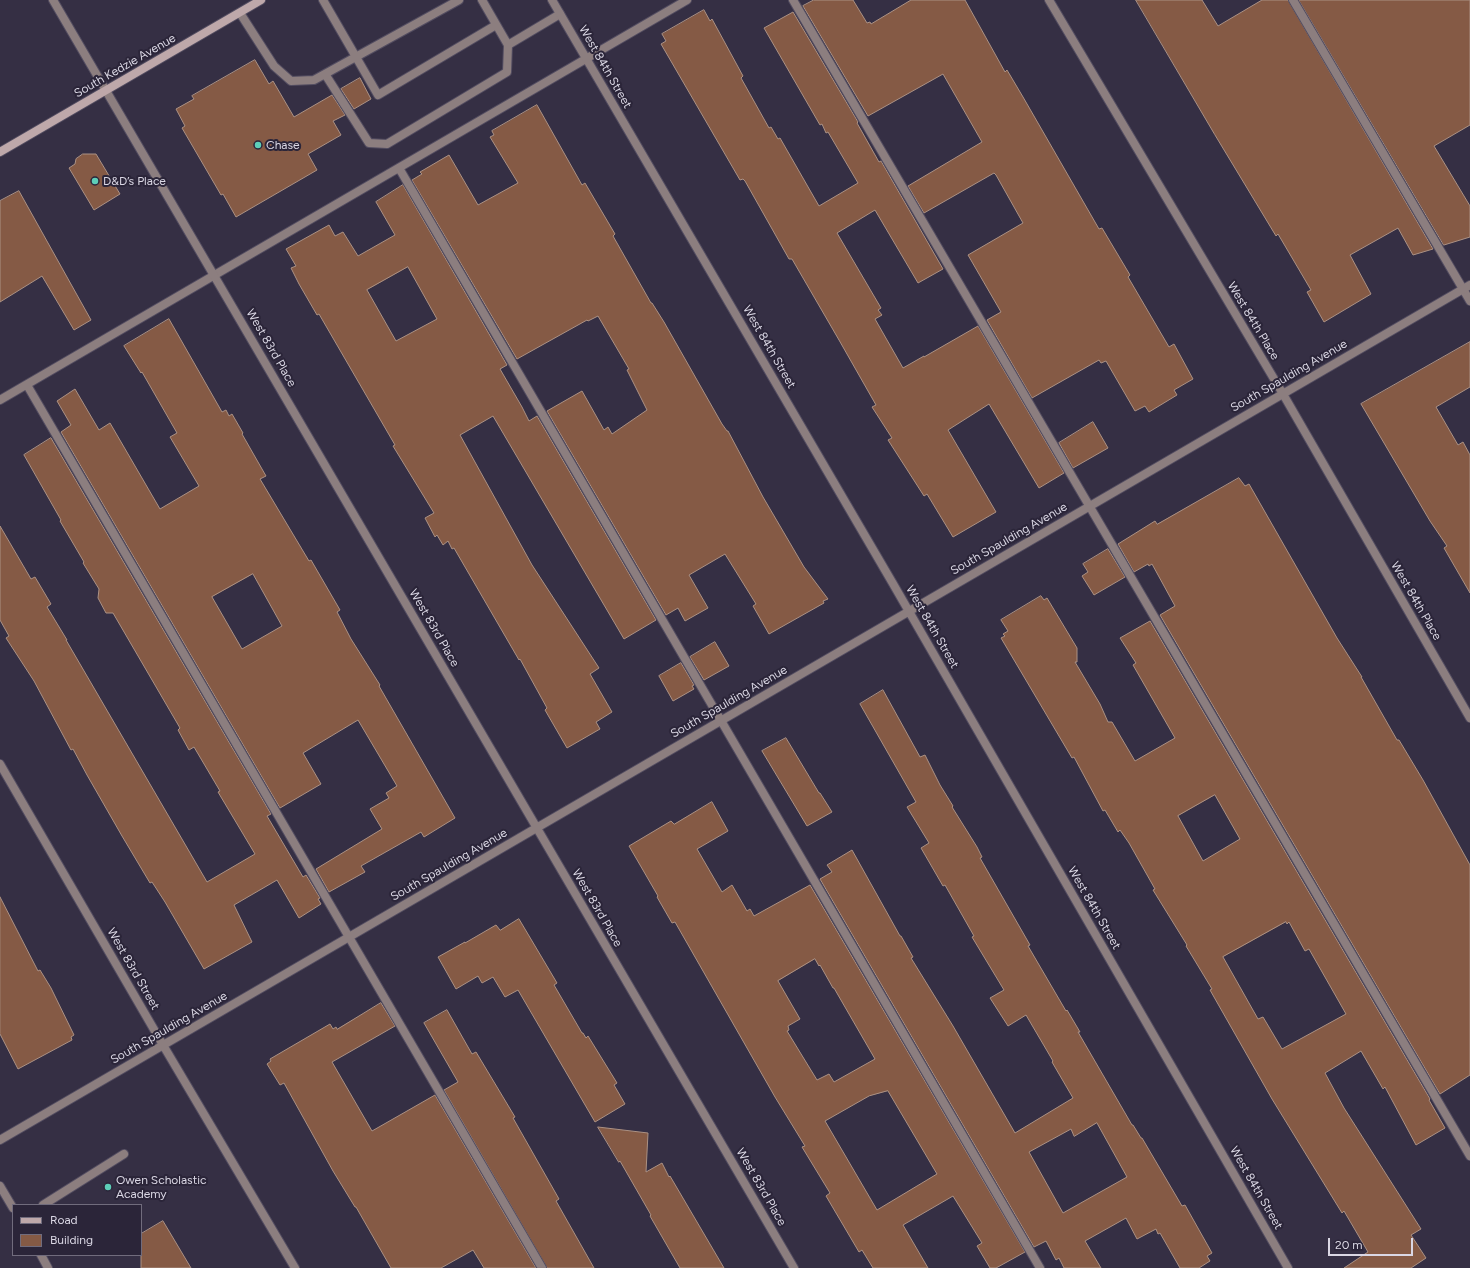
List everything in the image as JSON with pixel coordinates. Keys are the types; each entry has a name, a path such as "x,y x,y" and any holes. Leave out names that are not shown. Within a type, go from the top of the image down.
{"main road":[{"name":"South Kedzie Avenue","path":"0,152 261,0"}],"street":[{"name":"West 83rd Place","path":"53,0 794,1268"},
{"path":"323,0 378,95 496,25"},
{"path":"240,12 274,66 291,81 314,80 459,0"},
{"path":"325,74 369,143 387,144 507,72 508,45 482,0"},
{"name":"West 84th Street","path":"552,0 909,611 1288,1268"},
{"path":"0,400 687,0"},
{"path":"793,0 1470,1156"},
{"name":"West 84th Place","path":"1049,0 1283,394 1470,718"},
{"path":"1293,0 1467,287 1470,300"},
{"path":"508,45 560,14"},
{"path":"399,168 1040,1268"},
{"name":"South Spaulding Avenue","path":"0,1140 1467,287"},
{"path":"27,385 542,1268"},
{"name":"West 83rd Street","path":"0,764 163,1045 295,1268"},
{"path":"45,1204 124,1154"},
{"path":"0,1186 12,1206"},
{"path":"41,1256 48,1268"}],"building":[{"path":"814,0 853,0 867,23 870,22 871,24 911,0 965,0 1005,72 1007,70 1099,229 1102,228 1130,275 1128,277 1169,347 1174,344 1193,379 1174,390 1177,395 1149,412 1145,406 1135,411 1106,361 1101,363 1099,360 1032,398 987,320 1001,312 968,255 1023,223 996,175 994,173 924,213 908,186 982,142 943,74 868,116 803,6"},
{"path":"1136,0 1202,0 1218,26 1262,0 1288,0 1433,249 1413,255 1398,228 1350,255 1371,294 1324,322 1307,292 1311,290 1278,234 1276,236 1215,135"},
{"path":"1299,0 1470,0 1470,125 1434,146 1470,206 1470,237 1444,245"},
{"path":"704,10 710,21 712,19 743,76 741,78 769,128 771,127 778,139 780,138 819,206 858,183 828,132 826,133 822,124 820,125 764,28 793,12 858,122 857,123 879,162 881,161 943,269 918,283 875,210 837,233 881,308 878,310 882,315 875,319 903,368 978,326 1064,473 1039,488 989,404 948,430 996,512 953,537 927,494 924,496 888,440 892,438 872,407 876,405 839,340 792,259 789,259 745,181 743,179 740,180 661,44 666,41 662,34"},
{"name":"Chase","path":"255,60 269,84 273,81 294,117 332,95 345,115 333,121 341,135 308,154 317,170 236,217 223,194 221,195 182,128 185,126 176,109 194,99 192,96"},
{"path":"360,78 371,99 354,109 341,89"},
{"path":"537,105 582,185 585,183 615,234 613,236 651,303 664,322 722,424 728,431 763,497 804,567 828,599 823,601 824,603 769,634 753,606 756,604 725,554 689,575 708,608 685,621 678,608 666,615 547,411 582,391 604,430 608,427 612,434 647,410 627,370 629,369 598,316 588,321 587,320 517,359 412,180 422,174 420,172 449,155 478,205 518,183 490,137 494,135 492,131"},
{"name":"D&D’s Place","path":"83,154 96,154 120,194 94,210 69,168 75,164 76,159"},
{"path":"403,185 507,365 500,369 529,421 537,416 656,620 624,639 493,416 460,435 532,565 599,668 590,674 612,712 596,722 600,729 567,748 545,710 547,708 520,659 519,660 454,548 452,549 448,541 443,545 437,535 435,537 425,518 434,513 393,446 395,445 319,314 317,315 291,268 296,266 286,249 329,225 335,236 343,232 358,256 395,235 376,202","holes":["408,267 437,319 396,341 367,290"]},
{"path":"19,191 91,320 74,330 42,276 0,302 0,201"},
{"path":"169,319 222,412 226,410 229,416 232,414 243,433 242,434 266,476 260,479 309,561 311,560 340,610 337,612 351,639 380,685 379,686 455,818 424,837 421,832 361,866 365,872 329,892 316,869 382,829 370,809 389,798 386,793 397,786 358,720 303,753 321,784 280,808 61,432 71,425 57,401 75,389 99,430 110,423 160,509 199,486 170,437 177,433 142,372 141,373 124,346","holes":["253,574 282,626 242,649 212,597"]},
{"path":"1470,342 1470,387 1436,407 1458,445 1463,442 1470,455 1470,593 1444,548 1447,546 1430,521 1361,404"},
{"path":"1093,422 1108,448 1073,468 1059,443"},
{"path":"51,438 271,814 267,816 303,877 306,875 320,898 318,899 321,904 299,918 277,880 234,905 252,942 204,969 165,902 152,882 150,883 122,836 73,749 71,750 34,681 6,638 9,636 0,620 0,526 31,579 35,577 51,604 47,607 207,882 255,854 218,792 220,791 194,747 189,750 178,730 180,728 113,613 106,613 98,598 99,589 83,563 84,562 24,455"},
{"path":"1239,478 1245,486 1249,484 1337,638 1362,677 1397,740 1399,740 1423,780 1470,865 1470,1075 1440,1094 1160,615 1175,606 1152,564 1149,566 1148,564 1134,572 1118,544 1155,521 1157,524"},
{"path":"1108,549 1125,577 1094,595 1082,576 1088,572 1083,564"},
{"path":"1041,596 1044,600 1047,598 1077,648 1077,662 1075,662 1100,704 1108,722 1112,722 1135,761 1175,738 1133,665 1136,663 1120,638 1150,621 1430,1099 1429,1100 1445,1128 1416,1145 1385,1087 1383,1089 1361,1051 1325,1073 1344,1108 1421,1229 1411,1235 1426,1258 1411,1268 1344,1268 1368,1252 1344,1211 1342,1213 1272,1099 1210,990 1212,989 1186,946 1187,945 1153,890 1155,889 1129,843 1120,830 1118,832 1105,810 1103,811 1074,757 1072,758 1001,638 1005,636 1003,634 1008,631 1001,620","holes":["1215,795 1240,839 1203,861 1178,816","1286,922 1287,924 1289,922 1305,951 1309,949 1346,1014 1282,1049 1263,1017 1258,1019 1223,957"]},
{"path":"715,642 729,666 704,680 690,657"},
{"path":"681,663 694,685 692,686 694,689 673,701 659,676"},
{"path":"883,690 920,757 925,755 940,785 953,806 952,807 977,847 982,857 980,858 1030,945 1028,946 1080,1032 1078,1032 1132,1125 1142,1138 1182,1206 1185,1205 1212,1253 1207,1256 1210,1261 1199,1268 1180,1268 1160,1233 1158,1234 1156,1229 1137,1239 1126,1218 1085,1241 1101,1268 1064,1268 1059,1258 1056,1260 1046,1241 1034,1247 820,879 832,872 827,865 852,850 913,957 911,958 953,1026 1015,1133 1073,1098 1026,1015 1008,1026 990,998 1004,990 972,937 974,936 945,885 943,886 921,848 929,843 907,807 916,802 860,704","holes":["1097,1123 1127,1177 1063,1213 1029,1152 1071,1129 1074,1136"]},
{"path":"786,738 832,812 807,826 762,751"},
{"path":"712,802 728,831 697,849 722,892 732,885 747,911 750,909 754,916 810,885 1025,1252 996,1268 990,1268 977,1246 982,1243 953,1196 903,1225 928,1268 873,1268 862,1250 859,1252 826,1196 830,1193 802,1147 805,1146 775,1097 675,922 672,923 629,846 671,821 674,824","holes":["815,959 834,988 875,1059 834,1082 829,1074 817,1080 787,1031 789,1030 788,1026 800,1019 778,981","888,1091 937,1174 877,1210 825,1121 869,1096"]},
{"path":"0,897 38,971 40,970 51,988 74,1035 71,1037 72,1040 18,1069 0,1034"},
{"path":"519,919 557,983 554,985 582,1033 586,1038 588,1036 617,1083 614,1085 625,1104 595,1122 518,990 505,997 493,977 482,983 478,976 456,989 438,957 496,925 500,930"},
{"path":"381,1003 395,1026 332,1062 372,1131 435,1095 536,1268 484,1268 473,1250 441,1268 391,1268 356,1207 333,1171 284,1083 280,1085 267,1064 271,1061 270,1059 330,1024 333,1029 336,1027 337,1029"},
{"path":"447,1010 472,1054 476,1052 515,1117 513,1118 559,1199 556,1201 594,1268 547,1268 444,1090 458,1082 424,1023"},
{"path":"598,1127 648,1133 646,1172 662,1163 724,1268 680,1268 620,1161 619,1162"},
{"path":"163,1221 191,1268 141,1268 142,1233"}],"place":[{"name":"Chase","path":"258,145"},
{"name":"D&D’s Place","path":"95,181"},
{"name":"Owen Scholastic Academy","path":"108,1187"}]}
